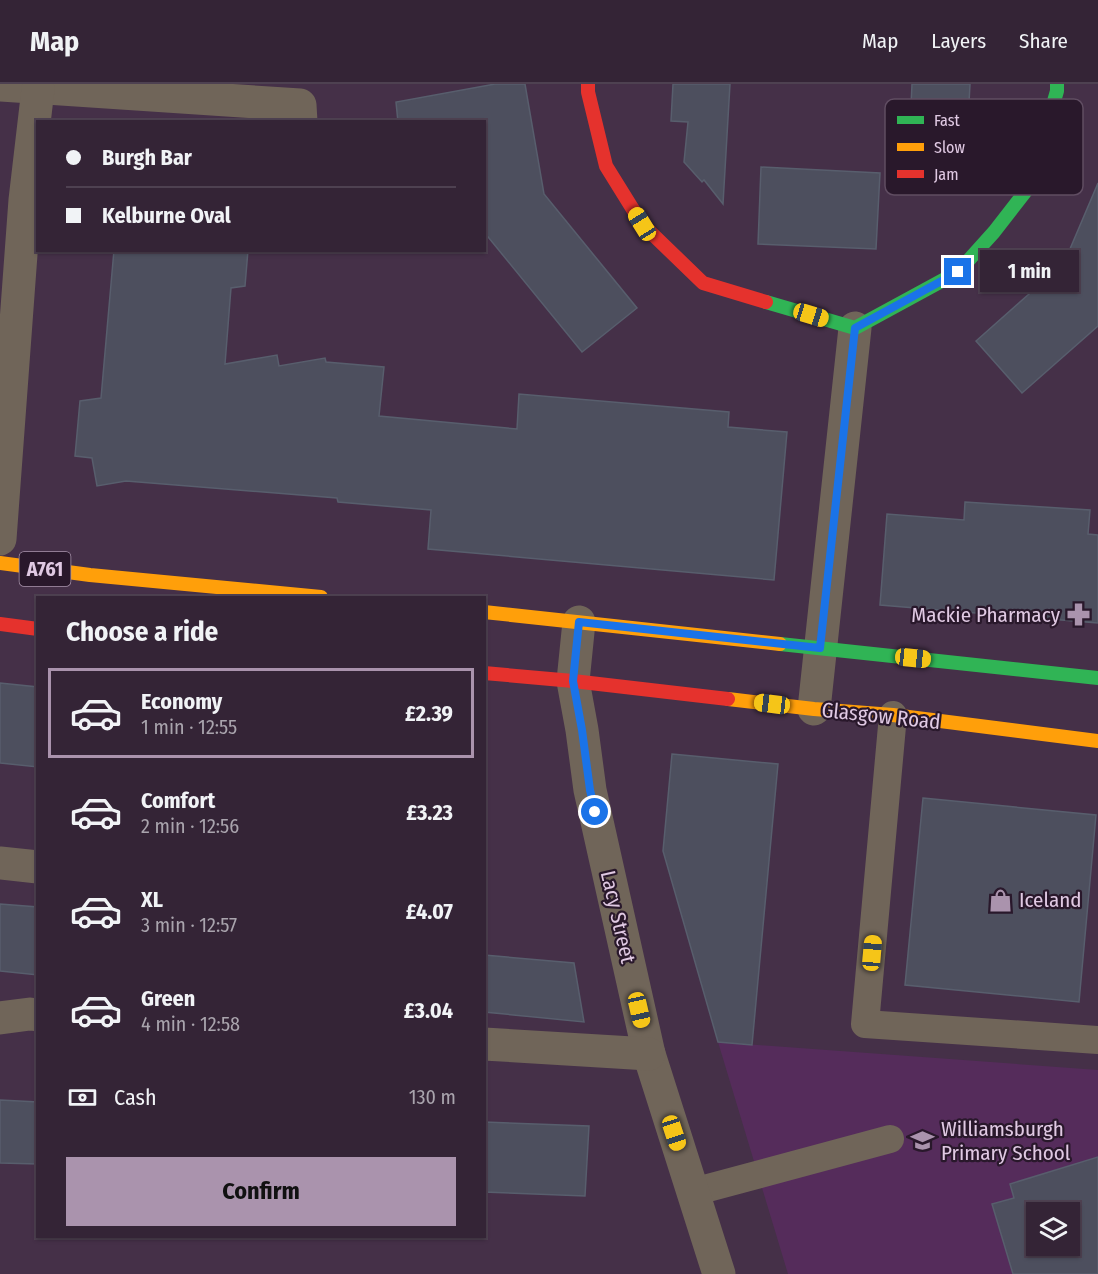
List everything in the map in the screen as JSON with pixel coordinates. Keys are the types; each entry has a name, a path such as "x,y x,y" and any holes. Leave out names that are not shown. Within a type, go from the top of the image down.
{"main road":[{"path":"588,84 606,166 642,224 703,283 855,328 958,272 1023,195"},
{"path":"1055,99 1057,84"},
{"name":"A761","path":"0,563 90,575 310,596"},
{"path":"486,612 1098,678"},
{"path":"0,624 36,629"},
{"name":"Glasgow Road","path":"486,674 573,681 814,709 893,715 1098,741"}],"street":[{"path":"0,85 300,105 301,120"},
{"path":"0,539 25,200 38,89"},
{"path":"814,709 855,328"},
{"name":"Lacy Street","path":"579,622 573,681 590,790 649,1054 719,1274"},
{"path":"0,863 36,867"},
{"path":"0,1018 36,1015"},
{"path":"486,1044 649,1054"}],"lane":[{"path":"893,715 866,1024 1098,1040"},
{"path":"693,1192 890,1140"}],"shaded area":[{"name":"Williamsburgh Primary School","path":"718,1042 1098,1070 1098,1274 788,1274"}],"building":[{"path":"495,84 525,84 544,194 637,308 582,352 486,234 486,120 398,120 396,102"},
{"path":"673,84 730,84 723,204 704,180 702,182 684,162 688,122 671,121"},
{"path":"912,84 970,84 969,99 911,99"},
{"path":"761,167 880,173 876,249 758,244"},
{"path":"1098,183 1098,326 1022,393 976,341 1064,263"},
{"path":"114,252 248,252 245,286 231,288 225,364 277,355 279,366 325,358 326,362 384,367 379,416 517,429 519,394 729,412 728,427 787,432 774,580 428,549 431,510 338,502 337,498 126,481 97,486 92,458 75,456 80,401 101,398"},
{"path":"965,502 1090,510 1088,534 1098,535 1098,623 880,605 887,514 964,520"},
{"path":"0,683 36,687 36,767 0,763"},
{"path":"672,754 778,764 752,1045 718,1042 663,851"},
{"name":"Iceland","path":"923,798 1096,815 1079,1002 905,985"},
{"path":"0,904 36,907 36,975 0,971"},
{"path":"486,955 574,963 584,1022 486,1012"},
{"path":"0,1100 36,1102 36,1164 0,1163"},
{"path":"486,1122 589,1126 585,1196 486,1192"},
{"path":"1098,1157 1098,1274 1013,1274 992,1204 1014,1198 1010,1184"}],"traffic: fast":[{"path":"1055,99 1057,84"},
{"path":"766,302 855,328 958,272 1023,195"},
{"path":"780,644 1098,678"}],"traffic: slow":[{"path":"0,563 90,575 310,596"},
{"path":"486,612 780,644"},
{"path":"728,699 893,715 1098,741"}],"traffic: jam":[{"path":"588,84 606,166 642,224 703,283 766,302"},
{"path":"0,624 36,629"},
{"path":"486,673 728,699"}],"place":[{"name":"Mackie Pharmacy","path":"1078,615"},
{"name":"Iceland","path":"1001,900"},
{"name":"Williamsburgh Primary School","path":"923,1141"}],"route":[{"path":"595,812 573,681 579,622 820,648 855,328 958,272"}]}
